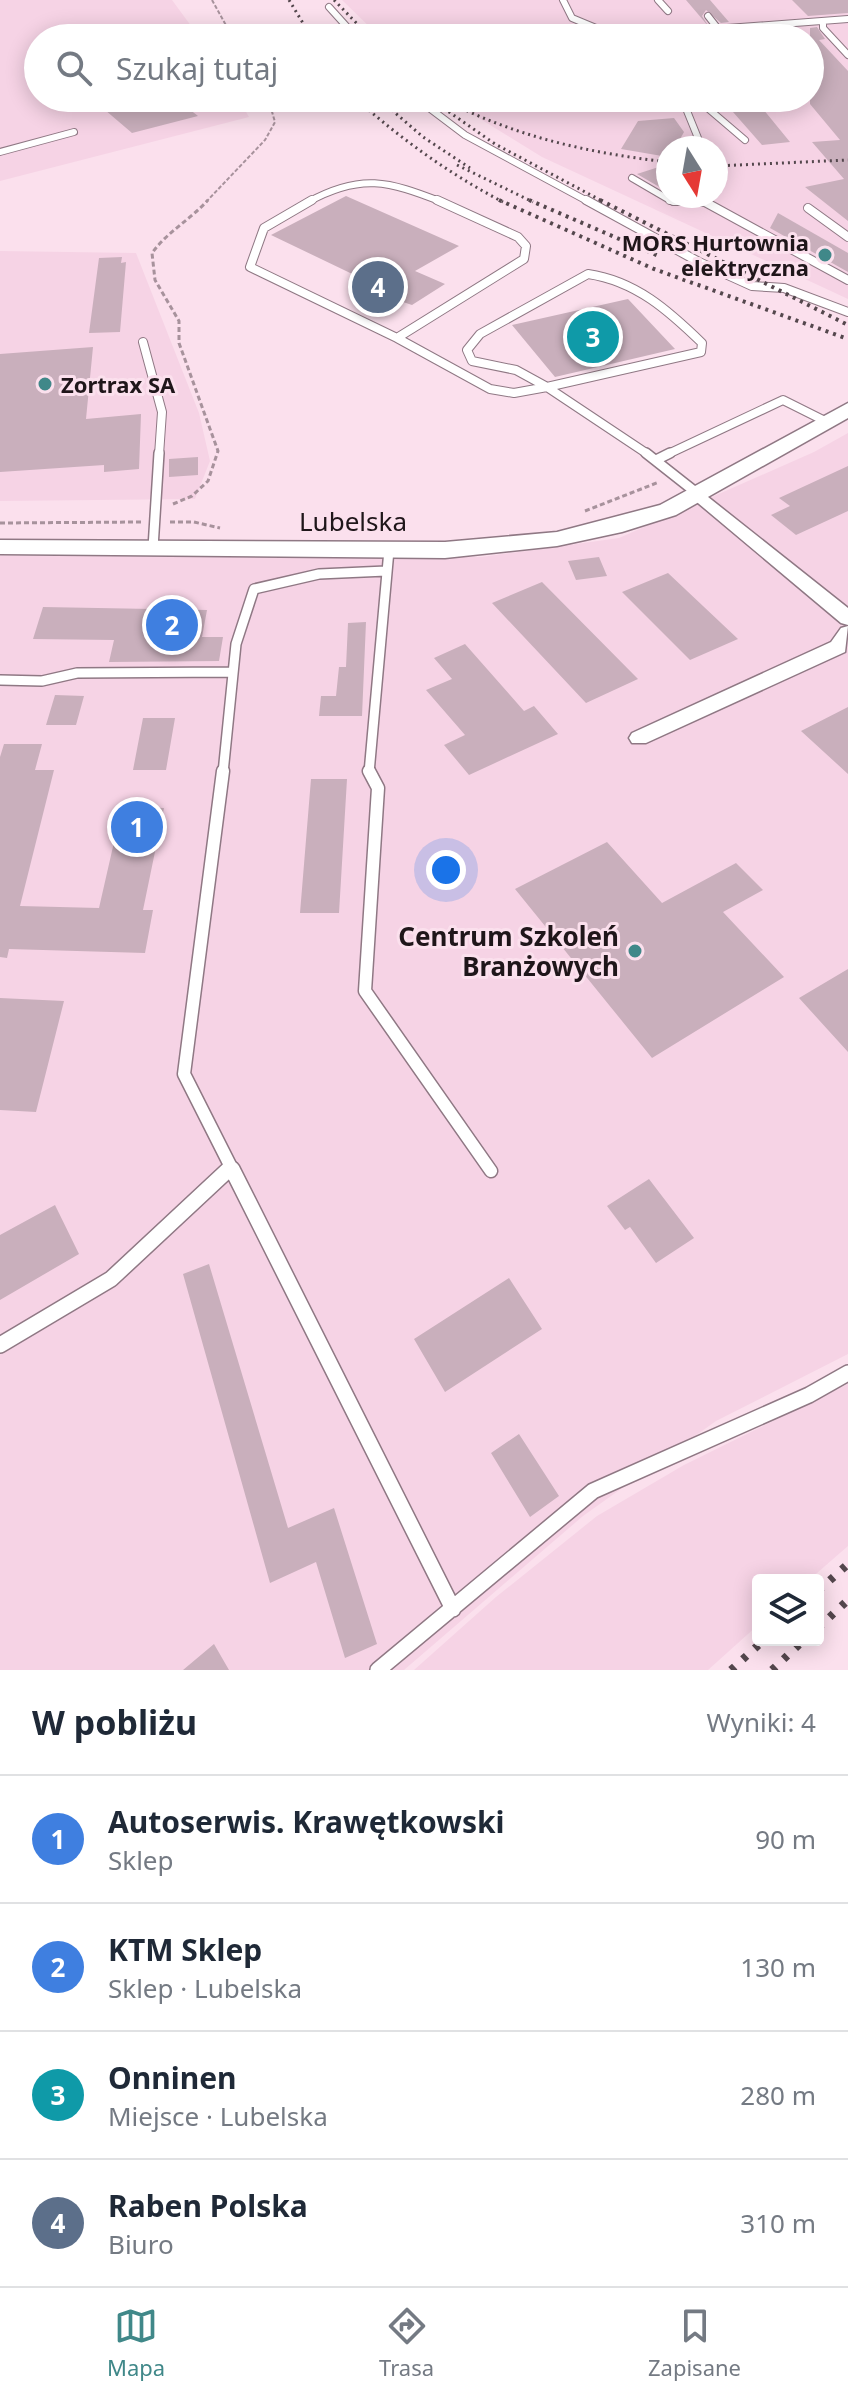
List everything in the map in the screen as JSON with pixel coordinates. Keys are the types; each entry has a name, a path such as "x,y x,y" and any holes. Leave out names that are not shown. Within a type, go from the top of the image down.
{"street":[{"name":"Lubelska","path":"0,547 153,548 387,561 557,539 652,516 698,494 848,409"},
{"path":"698,494 848,618"},
{"path":"639,738 838,647 848,633"}],"lane":[{"path":"563,0 572,18 586,24"},
{"path":"658,0 668,11"},
{"path":"329,7 344,24"},
{"path":"708,16 712,24"},
{"path":"799,24 848,19"},
{"path":"824,29 848,55"},
{"path":"435,112 465,135 699,262 752,286 784,288 848,312"},
{"path":"687,112 697,136"},
{"path":"712,112 745,140"},
{"path":"0,152 74,132"},
{"path":"632,178 673,202 705,202 848,280"},
{"path":"397,338 524,259 526,246 518,237 392,184 366,180 345,186 264,228 250,267 397,338 490,389 514,393 547,387 701,352 702,343 664,307 608,275 588,274 480,334 467,350 472,361 516,370 547,387 656,460 698,494"},
{"path":"808,208 848,237"},
{"path":"143,342 162,412 153,548"},
{"path":"656,460 783,400 827,422"},
{"path":"453,1609 184,1074 232,702 231,672 244,607 254,589 287,578 343,571 387,561 369,775 378,788 365,991 491,1171"},
{"path":"0,680 42,681 77,673 231,672"},
{"path":"0,1345 111,1279 230,1168"},
{"path":"378,1670 593,1491 809,1395 848,1373"}],"path":[{"path":"212,0 225,24"},
{"path":"156,511 192,496 208,481 218,451 179,343 179,321 155,280 152,253 163,238 188,222 265,140 275,122 272,112"},
{"path":"575,514 672,475"},
{"path":"0,523 194,522 221,528"}],"shaded area":[{"path":"0,0 172,0 190,24 24,24 24,112 246,112 249,117 0,181"},
{"path":"342,0 848,0 848,299 542,157 469,112 824,112 824,24 367,24"},
{"path":"0,251 136,253 199,413 210,461 195,499 0,501"},
{"path":"848,433 848,1354 716,1421 583,1516 404,1670 0,1670 0,556 482,557 619,538 814,452"},
{"path":"848,1384 848,1546 816,1574 752,1574 752,1630 708,1670 414,1670 496,1597 597,1516 684,1465"}],"building":[{"path":"686,0 710,0 729,22 721,23 706,10 702,16 706,24"},
{"path":"792,0 848,0 848,13 808,16"},
{"path":"824,45 848,71 848,221 805,187 844,179 812,142 840,140 817,112 824,112"},
{"path":"107,112 193,112 198,116 132,133"},
{"path":"733,112 765,112 790,142 762,145"},
{"path":"674,118 684,132 682,136 656,136 656,155 621,149 638,121"},
{"path":"656,168 656,185 637,174"},
{"path":"346,196 459,246 415,271 445,284 412,305 388,297 394,294 271,235"},
{"path":"778,213 848,253 848,272 770,228"},
{"path":"122,257 121,263 126,262 120,332 89,333 99,258"},
{"path":"628,299 675,349 555,377 512,325"},
{"name":"Zortrax SA","path":"93,347 86,419 141,414 139,469 104,472 104,465 0,472 0,354"},
{"path":"198,457 198,475 169,477 169,459"},
{"path":"848,466 848,511 796,535 771,515 790,506 779,498"},
{"path":"599,557 607,576 576,580 568,561"},
{"path":"668,573 738,639 690,660 622,592"},
{"path":"542,582 638,679 586,703 492,603"},
{"path":"43,607 207,610 202,637 223,637 219,661 109,662 114,640 33,639"},
{"path":"366,622 362,716 319,716 321,696 336,696 339,667 346,667 348,623"},
{"path":"465,644 524,711 534,706 558,734 469,775 444,745 465,735 426,690 452,679 434,658"},
{"path":"55,695 84,696 76,725 46,725"},
{"path":"848,707 848,774 801,731"},
{"path":"143,718 175,718 166,770 133,770"},
{"path":"4,744 42,744 35,770 54,770 20,906 99,908 122,807 164,808 143,910 153,910 145,953 9,949 7,958 0,957 0,757"},
{"path":"311,779 347,779 339,913 300,913"},
{"name":"Centrum Szkoleń Branżowych","path":"607,842 662,903 736,863 763,890 723,912 784,977 652,1058 515,889"},
{"path":"848,969 848,1052 799,998"},
{"path":"0,998 64,1001 36,1112 0,1110"},
{"path":"649,1179 694,1238 656,1263 630,1227 625,1230 607,1206"},
{"path":"55,1205 79,1254 0,1300 0,1235"},
{"path":"209,1264 288,1528 334,1508 377,1644 345,1658 316,1562 270,1583 183,1274"},
{"path":"509,1278 542,1329 445,1392 414,1339"},
{"path":"519,1434 559,1496 530,1517 491,1453"},
{"path":"214,1644 229,1670 183,1670"}],"railway":[{"path":"289,0 304,24"},
{"path":"334,0 357,24"},
{"path":"372,112 426,154 501,201"},
{"path":"394,112 423,137 470,168"},
{"path":"449,112 495,144 604,202"},
{"path":"470,112 554,142 656,160"},
{"path":"728,165 848,160"},
{"path":"457,165 533,202"},
{"path":"529,200 661,257"},
{"path":"600,200 848,325"},
{"path":"501,201 654,269 848,339"},
{"path":"824,1586 848,1564"},
{"path":"824,1622 848,1600"},
{"path":"731,1670 757,1646"},
{"path":"772,1670 798,1646"}],"place":[{"name":"MORS Hurtownia elektryczna","path":"825,255"},
{"name":"Raben Polska","path":"378,287"},
{"name":"Onninen","path":"593,337"},
{"name":"Zortrax SA","path":"45,384"},
{"name":"KTM Sklep","path":"172,625"},
{"name":"Autoserwis. Krawętkowski","path":"137,827"},
{"name":"Centrum Szkoleń Branżowych","path":"635,951"}]}
